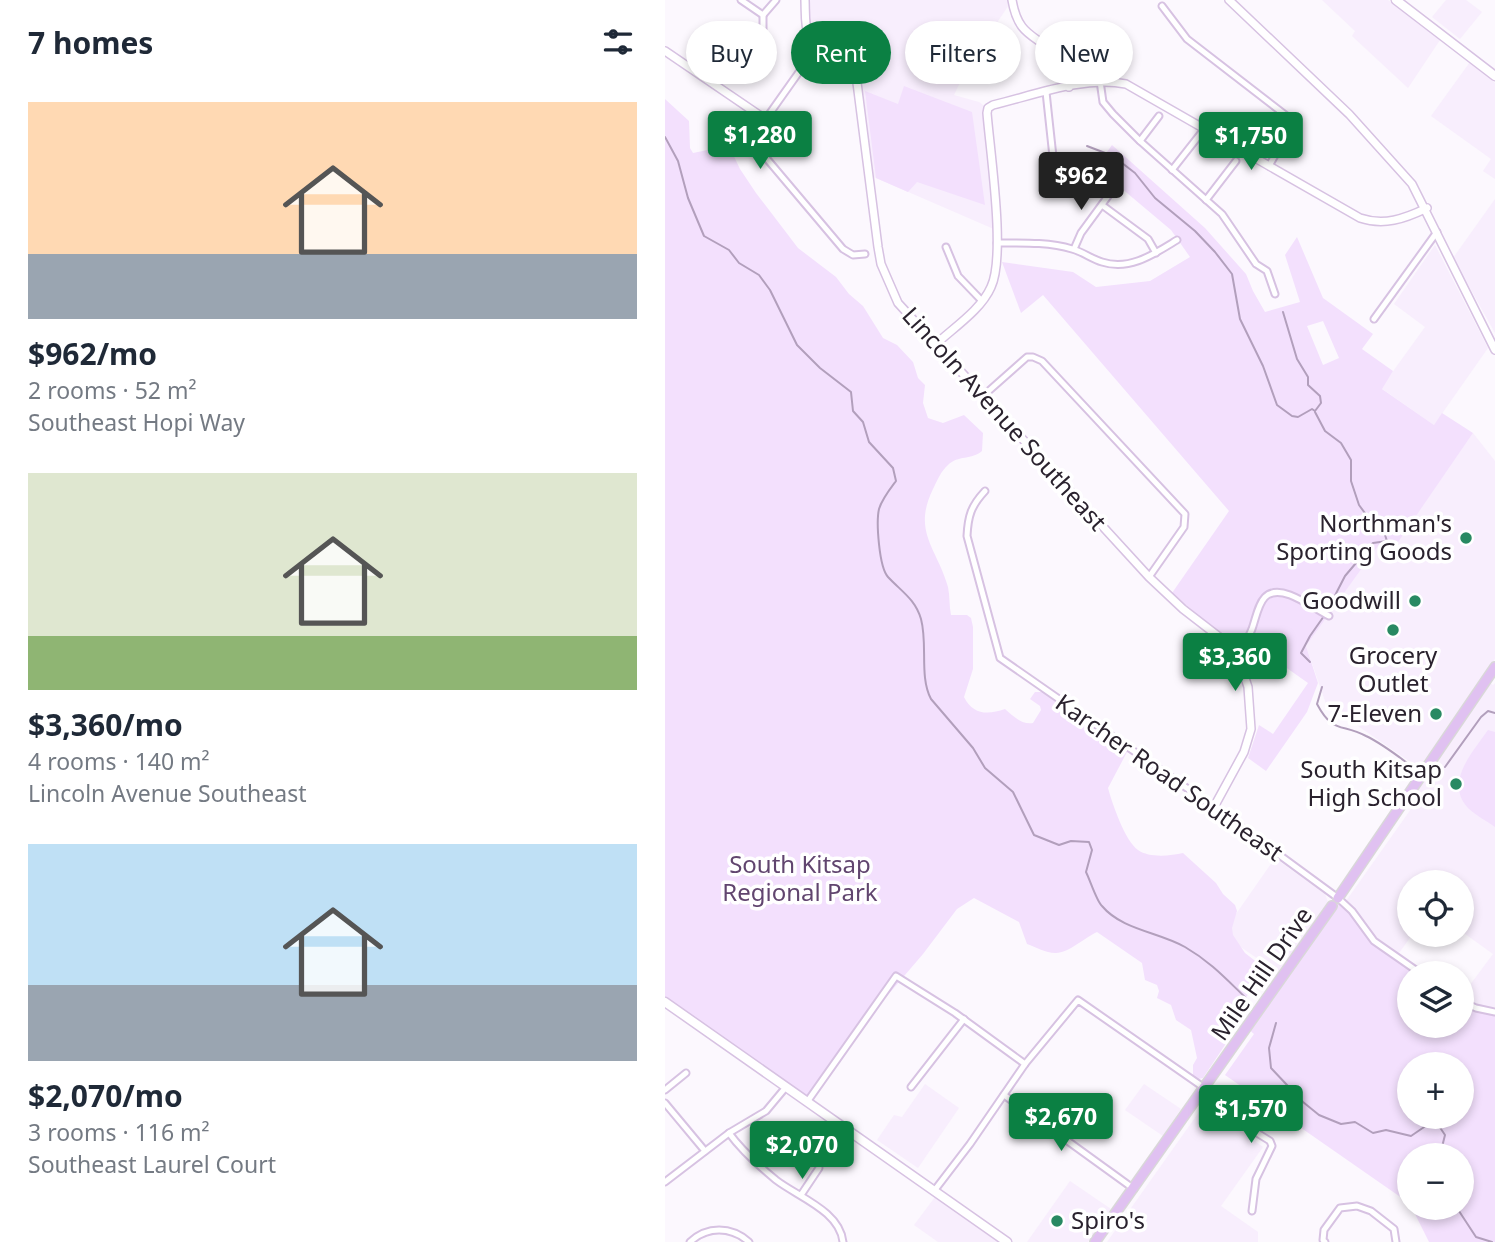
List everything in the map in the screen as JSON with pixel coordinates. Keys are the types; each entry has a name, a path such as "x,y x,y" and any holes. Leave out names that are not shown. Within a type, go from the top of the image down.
{"main road":[{"path":"1396,0 1495,76"},
{"name":"Mile Hill Drive","path":"1094,1242 1335,902 1495,667"},
{"path":"665,1002 1007,1242"}],"street":[{"path":"741,0 763,15"},
{"path":"763,21 763,15 776,0"},
{"path":"805,0 806,21"},
{"path":"1013,0 1015,16 1020,26 1059,59 1069,87"},
{"path":"1229,0 1374,139 1412,184 1495,350"},
{"path":"1162,6 1187,38 1288,117 1288,132 1269,166"},
{"path":"665,51 765,119"},
{"path":"791,83 765,119 760,133 762,149 767,159 843,249 853,255 865,254"},
{"name":"Lincoln Avenue Southeast","path":"857,84 881,264 898,303 1149,577 1183,609 1227,643 1237,659 1248,687 1251,729 1244,752 1213,807"},
{"path":"935,345 982,301 994,279 997,243 988,109 993,105 1084,84"},
{"path":"1100,84 1103,102 1140,141 1227,220 1256,264 1267,271 1275,294"},
{"path":"1119,84 1131,86 1348,212 1370,221 1391,221 1426,208"},
{"path":"1045,92 1054,166"},
{"path":"1140,141 1159,116"},
{"path":"1172,170 1205,128"},
{"path":"1206,200 1236,161"},
{"path":"1074,250 1081,233 1114,188"},
{"path":"1101,205 1148,240 1156,253"},
{"path":"1374,319 1437,232"},
{"path":"997,243 1074,250 1100,262 1120,265 1142,260 1177,240"},
{"path":"946,247 958,276 982,301"},
{"path":"983,396 1027,357 1042,361 1185,514 1184,527 1149,577"},
{"name":"Karcher Road Southeast","path":"985,491 968,515 967,536 1000,659 1213,807 1335,902 1352,911 1374,941 1403,961"},
{"path":"1237,659 1252,629 1258,606 1265,597 1274,592 1289,595 1329,616"},
{"path":"807,1102 896,976 1025,1064"},
{"path":"934,1191 1025,1064 1078,1000 1216,1096 1221,1105 1270,1141 1272,1146 1256,1179 1252,1211"},
{"path":"1474,1007 1495,1012"},
{"path":"911,1087 964,1020"},
{"path":"665,1090 686,1073"},
{"path":"665,1182 729,1133 767,1111 786,1087"},
{"path":"1005,1095 1134,1189"},
{"path":"665,1103 705,1151"},
{"path":"729,1133 741,1149 777,1181 801,1195 837,1224 843,1242"},
{"path":"801,1195 820,1168"},
{"path":"1325,1242 1324,1230 1340,1208 1357,1206 1371,1211 1394,1229 1396,1242"},
{"path":"690,1242 700,1234 713,1230 734,1232 749,1242"}],"shaded area":[{"path":"805,0 1012,0 998,21 905,21 905,84 959,84 954,95 979,102 988,109 996,230 869,175 857,84 891,84 891,21 808,21"},
{"path":"1322,0 1388,0 1440,40 1408,88 1352,36 1355,31"},
{"path":"1446,0 1466,0 1482,12 1460,39 1432,17"},
{"path":"1470,62 1495,83 1495,179 1483,171 1491,159 1431,116"},
{"path":"1495,199 1495,333 1453,258"},
{"path":"1435,245 1488,348 1434,425 1381,388 1425,327 1394,304"},
{"path":"1473,433 1495,461 1495,659 1419,768 1326,704 1306,646 1383,539 1394,547"},
{"path":"1486,680 1493,685 1495,683 1495,1007 1485,1007 1474,1002 1474,980 1493,954 1474,940 1474,870 1397,870 1397,947 1403,947 1399,953 1374,936 1346,901 1411,809 1403,804"},
{"path":"1275,858 1325,894 1328,902 1278,973 1222,934"},
{"path":"925,1084 959,1108 918,1168 877,1140 894,1115 902,1117"},
{"path":"1144,1084 1181,1109 1163,1136 1125,1110"},
{"path":"1204,1105 1263,1147 1221,1206 1258,1232 1258,1242 1107,1242"},
{"path":"1070,1181 1111,1209 1088,1242 1027,1242"},
{"path":"935,1197 998,1242 938,1242 914,1225"}],"green space":[{"path":"904,86 972,112 985,205 917,182 908,192 876,178 865,91 898,104"},
{"name":"South Kitsap Regional Park","path":"665,99 689,121 690,148 693,153 727,146 730,148 756,193 798,248 836,277 863,306 883,338 897,345 913,362 918,378 925,385 923,403 928,418 943,423 964,415 983,433 982,451 952,462 943,470 927,504 925,517 929,540 948,587 951,615 967,615 971,618 973,627 973,669 964,697 972,707 981,712 1005,709 1025,723 1033,723 1041,710 1040,706 1030,699 1035,692 1043,692 1127,752 1108,788 1128,839 1143,853 1183,853 1216,883 1235,905 1237,911 1232,928 1233,935 1245,953 1263,967 1262,974 1234,1015 1225,1045 1203,1078 1198,1079 1193,1075 1193,1065 1197,1058 1191,1030 1176,1020 1171,1005 1157,998 1157,985 1145,980 1142,963 1097,932 1060,953 1041,950 1027,944 1019,922 974,898 957,909 923,954 857,1031 807,1102 665,1002"},
{"path":"1112,145 1205,228 1246,274 1265,312 1300,302 1285,255 1297,237 1323,298 1373,334 1362,349 1393,371 1382,389 1434,425 1442,413 1473,433 1394,548 1383,539 1306,646 1318,683 1307,712 1266,771 1248,758 1259,725 1273,734 1308,683 1257,647 1249,658 1172,593 1229,511 1043,295 1021,313 1002,262 1073,272 1096,287 1150,281 1190,257 1171,230 1096,167","holes":["1323,321 1339,358 1323,365 1307,326"]},
{"path":"1488,730 1495,732 1495,827 1468,808 1461,798 1459,788 1463,768"},
{"path":"1338,898 1366,931 1405,961 1397,961 1397,1038 1474,1038 1474,1005 1495,1012 1495,1242 1429,1242 1418,1220 1474,1220 1474,1143 1397,1143 1397,1195 1225,1075 1254,1034 1247,1028"}],"waterway":[{"path":"665,137 678,161 688,198 704,236 729,250 739,263 759,275 770,290 797,345 820,368 851,392 853,411 863,422 869,442 893,468 896,481 884,498 878,515 880,555 888,577 912,601 921,619 925,680 931,699 973,748 985,768 1013,792 1034,835 1059,845 1071,841 1089,842 1092,850 1086,872 1098,900 1110,914 1130,926 1175,942 1194,953 1248,1000"},
{"path":"1087,146 1113,156 1135,173 1155,198 1195,231 1215,252 1232,274 1240,319 1263,366 1277,405 1292,416 1298,417 1312,409 1315,411 1321,403 1320,396 1308,385 1308,377 1297,359 1283,312"},
{"path":"1315,412 1325,431 1341,443 1351,460 1351,481 1359,505 1370,520 1381,521 1386,526 1384,532 1387,541 1373,543 1345,576 1327,611"},
{"path":"1310,662 1301,653 1324,616"},
{"path":"1322,687 1317,704 1328,720 1372,739 1414,768"},
{"path":"1445,767 1481,717 1488,711 1495,713"},
{"path":"1276,1023 1269,1048 1271,1068 1319,1115 1341,1124 1355,1122 1373,1133 1386,1130 1411,1136 1430,1123 1439,1126 1445,1135 1443,1143"},
{"path":"1465,1220 1476,1237 1492,1242"}],"place":[{"name":"Northman's Sporting Goods","path":"1466,538"},
{"name":"Goodwill","path":"1415,601"},
{"name":"Grocery Outlet","path":"1393,630"},
{"name":"7-Eleven","path":"1436,714"},
{"name":"South Kitsap High School","path":"1456,784"},
{"name":"Spiro's","path":"1057,1221"}]}
